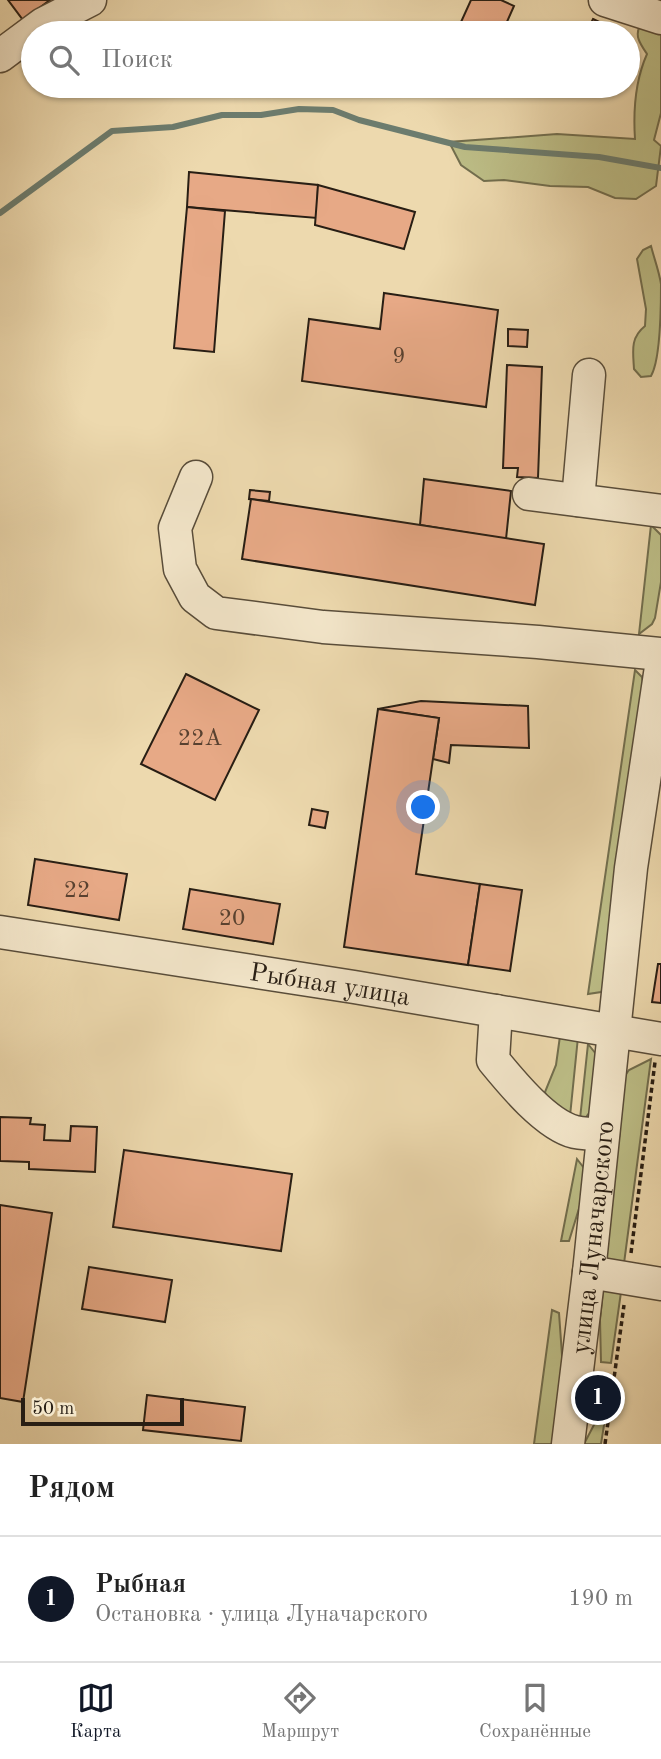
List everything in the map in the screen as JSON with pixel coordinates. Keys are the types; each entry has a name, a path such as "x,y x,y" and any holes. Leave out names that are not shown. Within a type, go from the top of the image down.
{"street":[{"path":"49,21 90,0"},
{"path":"605,0 661,18"},
{"path":"0,56 21,40"},
{"path":"578,500 589,376"},
{"path":"196,477 175,528 180,569 195,597 216,613 323,628 538,642 661,654"},
{"path":"529,494 661,511"},
{"name":"улица Луначарского","path":"568,1444 589,1272 613,1031 649,827 661,667"},
{"name":"Рыбная улица","path":"0,932 660,1038"},
{"path":"495,1011 493,1060 516,1088 541,1112 573,1132 603,1134"},
{"path":"589,1272 661,1284"}],"path":[{"path":"605,1444 660,1038"}],"green space":[{"path":"640,26 653,28 661,35 661,113 654,140 661,146 656,186 636,199 615,198 588,187 550,186 504,180 484,181 461,165 449,142 557,134 635,139 636,98 640,98 640,74 647,54 641,44"},
{"path":"651,246 661,284 660,332 651,376 641,377 634,369 633,351 637,335 645,326 646,309 637,259 643,250"},
{"path":"651,525 661,535 661,582 655,618 652,624 639,634"},
{"path":"635,670 643,682 605,986 601,992 588,994"},
{"path":"560,1036 578,1037 570,1116 547,1098 545,1092 556,1065"},
{"path":"588,1044 596,1054 593,1108 586,1117 580,1119"},
{"path":"651,1059 623,1271 607,1261 604,1255 624,1077 629,1070"},
{"path":"577,1159 587,1172 585,1189 569,1241 561,1241"},
{"path":"622,1285 611,1363 601,1362 600,1320 603,1290"},
{"path":"552,1310 559,1313 563,1369 554,1444 534,1444"},
{"path":"605,1419 601,1444 584,1444 596,1421"}],"building":[{"path":"8,0 50,0 23,20"},
{"path":"471,0 501,0 514,6 507,21 461,21"},
{"path":"189,172 318,185 317,218 187,207"},
{"path":"318,185 415,212 404,249 315,225"},
{"path":"187,207 225,211 214,352 174,348"},
{"path":"384,293 498,310 486,407 302,381 309,319 380,329"},
{"path":"508,329 528,330 527,347 508,346"},
{"path":"507,365 542,367 538,478 517,477 518,468 503,468"},
{"path":"424,479 511,491 506,539 420,525"},
{"path":"250,490 270,492 269,501 249,499"},
{"path":"251,499 544,544 535,605 242,559"},
{"path":"186,674 259,710 215,800 141,764"},
{"path":"421,701 528,706 529,748 451,745 449,763 433,759 439,718 378,709"},
{"path":"378,709 439,718 416,874 480,884 468,965 344,947"},
{"path":"312,809 328,812 325,828 309,825"},
{"path":"35,859 127,874 119,920 28,905"},
{"path":"480,884 522,890 510,971 468,965"},
{"path":"190,889 280,904 273,944 183,929"},
{"path":"658,964 661,964 661,1003 652,1002"},
{"path":"0,1117 31,1118 30,1124 45,1125 44,1140 70,1141 71,1126 97,1127 95,1172 29,1169 29,1162 0,1161"},
{"path":"124,1150 292,1174 281,1251 113,1227"},
{"path":"0,1205 52,1213 23,1402 0,1398"},
{"path":"89,1267 172,1280 165,1322 82,1309"},
{"path":"147,1395 245,1407 241,1441 143,1430"}],"waterway":[{"path":"0,213 112,131 173,127 222,115 261,115 299,109 333,110 359,120 465,147 599,157 661,168"}],"place":[{"name":"Рыбная","path":"598,1398"}]}
